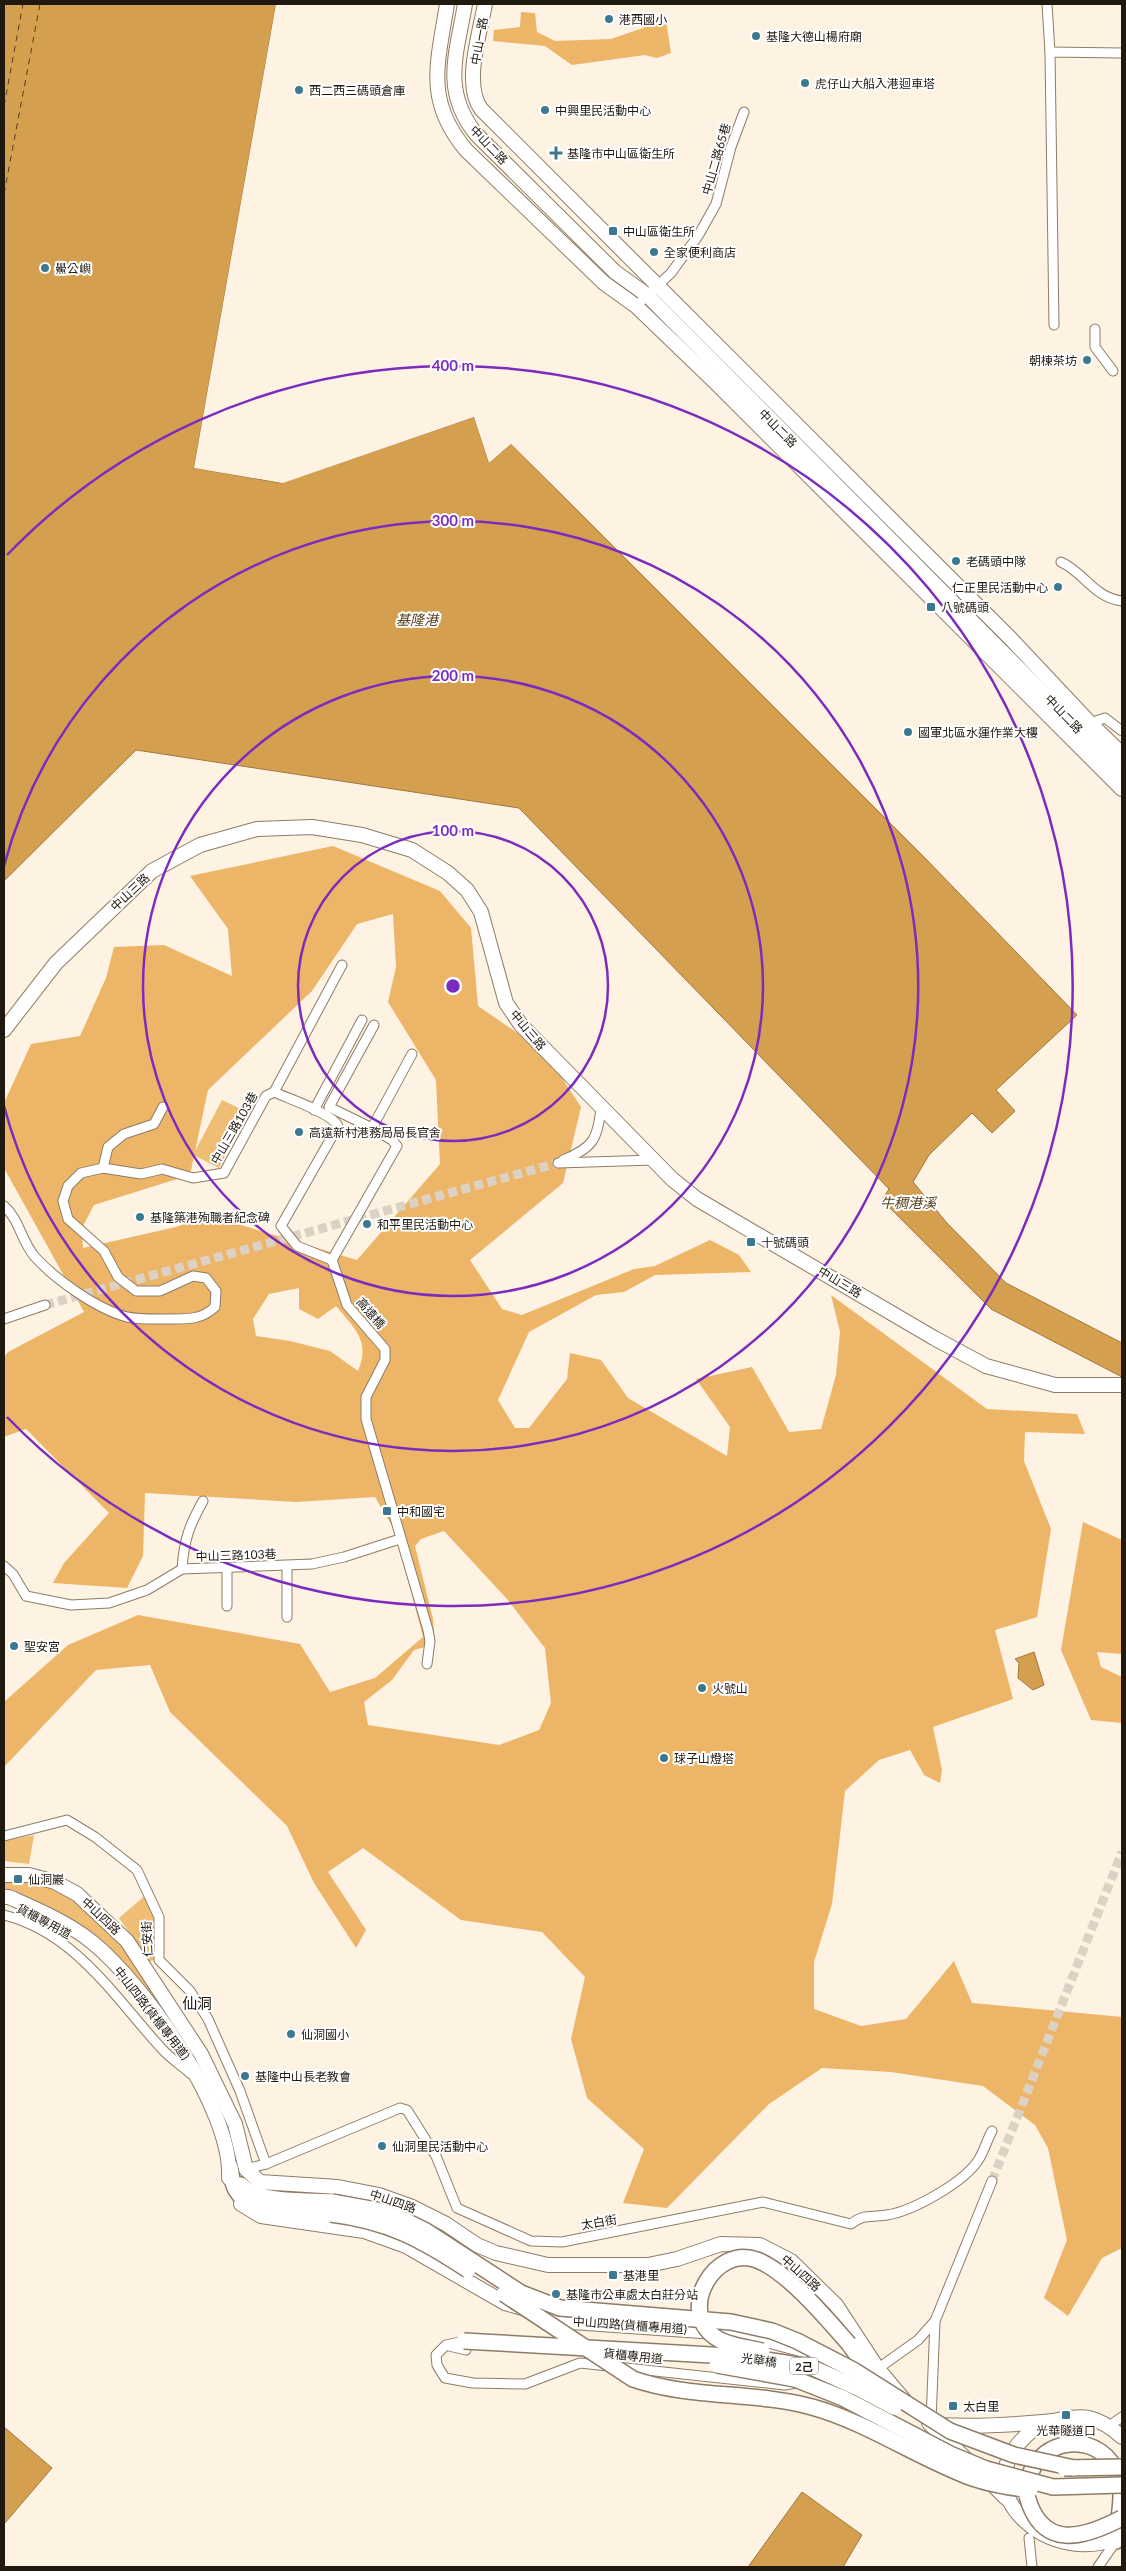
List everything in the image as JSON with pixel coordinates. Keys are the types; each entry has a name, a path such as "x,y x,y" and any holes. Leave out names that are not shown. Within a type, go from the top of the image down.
{"main road":[{"path":"230,2167 235,2188 245,2200 261,2209 284,2205 355,2205 398,2217 441,2239 521,2293 560,2308 731,2322 772,2331 816,2350 855,2371 950,2431 1014,2455 1074,2468"},
{"path":"284,2205 352,2216 394,2227 421,2240 633,2379 656,2387 687,2392 773,2400 811,2407 842,2418 969,2477 1030,2490 1053,2487"},
{"path":"827,2374 787,2356 725,2342 710,2333 702,2321 700,2300 703,2286 713,2272 734,2259 749,2258 773,2268 825,2316 856,2355 878,2369"},
{"name":"光華橋","path":"465,2346 747,2357 811,2368 860,2388 970,2449 1016,2463 1043,2468 1122,2467"},
{"name":"光華橋","path":"465,2346 731,2366 795,2379 843,2398 950,2454 986,2469 1053,2487 1122,2486"},
{"path":"1119,2538 1121,2484 1112,2464 1094,2447 1080,2443 1063,2445 1040,2458 1029,2475 1027,2496 1030,2506 1041,2523 1058,2534 1082,2536 1122,2518"}],"street":[{"name":"中山二路","path":"447,4 436,73 436,90 440,106 451,132 466,150 604,283 636,306 914,578 1122,772"},
{"name":"中山一路","path":"454,74 465,4"},
{"name":"中山一路","path":"473,78 485,4"},
{"path":"1047,4 1050,52 1054,325"},
{"path":"1050,52 1122,53"},
{"name":"中山二路","path":"454,74 453,84 459,106 476,134 616,272 652,291"},
{"name":"中山二路","path":"473,78 474,93 481,109 652,291 1011,639 1122,789"},
{"name":"中山二路65巷","path":"636,306 652,291 698,236 716,204 731,147 744,112"},
{"path":"1095,329 1095,347 1113,371"},
{"path":"1061,562 1072,567 1098,593 1122,600"},
{"path":"1079,730 1105,718 1122,730"},
{"name":"中山二路","path":"1079,730 1122,754"},
{"name":"中山三路","path":"4,1030 56,963 152,871 200,845 258,830 312,827 362,836 412,850 448,873 467,890 481,912 506,1003 521,1025 672,1179 697,1199 934,1338 986,1366 1055,1385 1122,1385"},
{"name":"中山三路103巷","path":"4,1206 11,1212 20,1227 26,1246 36,1258 52,1274 100,1305 128,1317 185,1319 205,1316 215,1307 216,1291 206,1278 193,1276 160,1290 136,1291 118,1276 104,1251 68,1219 63,1201 68,1186 81,1173 103,1168 141,1174 162,1170 193,1178 224,1174 266,1096 274,1092 342,965"},
{"path":"314,1110 362,1020"},
{"path":"332,1260 396,1146 392,1140 372,1128 329,1107 374,1025"},
{"path":"372,1128 412,1054"},
{"name":"中山三路103巷","path":"274,1092 336,1121 338,1126 281,1226 296,1246 332,1260"},
{"path":"103,1168 108,1147 124,1134 154,1124 162,1107"},
{"path":"601,1107 598,1132 586,1150 558,1162 654,1160"},
{"name":"高遠橋","path":"332,1260 347,1305 385,1350 382,1364 366,1397 366,1419 400,1539"},
{"path":"6,1316 45,1305"},
{"path":"182,1569 188,1528 203,1501"},
{"path":"400,1539 428,1630 430,1641 428,1664"},
{"name":"中山三路103巷","path":"4,1566 14,1574 26,1596 71,1606 109,1602 147,1590 182,1569 312,1564 344,1557 400,1539"},
{"path":"287,1566 287,1617"},
{"path":"227,1567 228,1606"},
{"name":"仁安街","path":"4,1836 67,1820 95,1837 137,1870 159,1917 159,1960 190,1991 208,2019 240,2091 266,2164"},
{"name":"中山四路","path":"4,1875 29,1875 55,1882 76,1894 127,1942 146,1968 211,2074 235,2124 246,2169 255,2178 268,2184 338,2187 379,2195 410,2206 446,2224 477,2245 496,2252 548,2265 648,2265 677,2259 721,2244 760,2245 782,2254 836,2305 878,2369 915,2414 931,2424 1006,2498"},
{"name":"中山四路(貨櫃專用道)","path":"4,1897 9,1897 63,1922 93,1943 122,1971 189,2061 221,2131 230,2167 229,2180 233,2192 243,2206 256,2215 364,2231 406,2246 505,2303 572,2322 744,2334 878,2369"},
{"name":"貨櫃專用道","path":"4,1915 48,1935 87,1963 163,2051 197,2078"},
{"name":"太白街","path":"246,2169 266,2164 400,2108 407,2110 436,2156 457,2208 531,2241 562,2242 763,2202 850,2224 861,2216 887,2215 929,2200 971,2169 979,2160 992,2131"},
{"path":"878,2369 918,2340 935,2321 992,2181"},
{"path":"935,2321 931,2424 984,2426 1048,2422 1068,2417 1090,2418 1110,2426 1122,2436"},
{"name":"貨櫃專用道","path":"465,2346 446,2345 436,2355 437,2365 445,2378 473,2382 524,2384 580,2363 785,2385 878,2369"},
{"path":"1110,2426 1122,2417"},
{"path":"1048,2422 1028,2434 1013,2453 1006,2475 1006,2498 1014,2520 1029,2538 1056,2553 1072,2555 1095,2551 1119,2538"},
{"path":"1029,2538 1032,2567"},
{"path":"1098,2567 1119,2538"}],"shaded area":[{"path":"521,12 535,13 537,32 555,41 611,39 666,20 671,53 657,58 645,55 572,65 545,46 493,41 494,30 520,27"},
{"path":"333,846 440,891 471,928 478,1006 545,1052 581,1107 563,1183 470,1260 502,1309 522,1315 634,1269 655,1266 710,1240 739,1255 751,1272 655,1275 624,1292 596,1295 529,1332 498,1400 515,1428 529,1428 567,1379 570,1353 601,1360 628,1398 727,1456 730,1427 696,1379 752,1367 789,1432 821,1429 836,1375 840,1332 831,1295 987,1409 1077,1414 1085,1434 1025,1432 1024,1461 1051,1529 1037,1617 995,1630 1013,1699 933,1727 942,1770 940,1783 924,1775 910,1750 879,1760 845,1791 832,1904 814,1962 814,2009 861,2026 906,2019 954,1961 972,2003 1122,2017 1122,2248 1102,2258 1068,2316 1044,2298 1067,2240 1048,2148 1035,2125 983,2086 891,2072 822,2068 769,2104 667,2208 623,2203 644,2149 587,2098 571,2039 585,1977 542,1932 461,1920 363,1848 328,1872 366,1930 356,1948 314,1883 287,1826 170,1712 150,1665 96,1670 4,1767 4,1702 68,1645 138,1615 300,1644 330,1692 375,1678 423,1637 395,1531 375,1497 296,1502 145,1493 143,1556 127,1588 53,1583 64,1563 109,1513 26,1429 4,1437 4,1357 8,1352 84,1312 4,1168 4,1103 31,1044 80,1036 106,978 114,947 164,945 232,976 228,929 190,876","holes":["393,914 396,967 388,1002 436,1080 440,1164 357,1260 208,1215 176,1227 83,1248 82,1228 94,1205 190,1175 208,1090 312,991 357,924","299,1288 299,1309 318,1319 336,1306 359,1335 363,1351 358,1371 330,1351 290,1341 256,1336 253,1319 269,1294","444,1531 507,1599 545,1648 551,1703 539,1730 499,1745 368,1725 364,1702 392,1680 414,1650 435,1644 433,1619 415,1546 421,1539"]},
{"path":"222,1100 247,1112 219,1168 193,1155"},
{"path":"1083,1522 1122,1540 1122,1654 1097,1652 1101,1667 1122,1677 1122,1723 1091,1720 1061,1650"},
{"path":"34,1835 29,1864 4,1861 4,1841"},
{"path":"4,1879 25,1880 66,1894 117,1937 176,2027 105,1945 67,1918 4,1892"},
{"path":"147,1894 157,1918 157,1958 150,1962 119,1918"}],"water":[{"name":"基隆港","path":"4,4 276,4 194,468 281,483 474,417 489,463 511,444 925,858 1077,1015 996,1090 1015,1111 992,1133 972,1113 929,1155 913,1182 947,1223 1006,1283 1122,1343 1122,1377 991,1309 882,1200 889,1189 519,808 136,750 4,881"},
{"path":"1034,1652 1044,1685 1033,1690 1018,1678 1019,1663 1015,1659"},
{"path":"4,2427 52,2468 4,2524"},
{"path":"802,2492 862,2535 843,2567 748,2567"}],"pier":[{"path":"276,4 278,4 196,466 281,480 475,415 490,459 509,442 512,442 725,655 511,444 489,463 474,417 283,483 194,468"}],"ferry route":[{"path":"4,106 23,4"},
{"path":"4,194 40,4"}],"tunnel":[{"path":"45,1305 558,1163"},
{"path":"992,2181 1122,1852"}],"place":[{"name":"港西國小","path":"609,19"},
{"name":"基隆大德山楊府廟","path":"756,36"},
{"name":"虎仔山大船入港迴車塔","path":"805,83"},
{"name":"西二西三碼頭倉庫","path":"299,90"},
{"name":"中興里民活動中心","path":"545,110"},
{"name":"基隆市中山區衛生所","path":"556,153"},
{"name":"中山區衛生所","path":"613,231"},
{"name":"全家便利商店","path":"654,252"},
{"name":"鱟公嶼","path":"45,268"},
{"name":"朝棟茶坊","path":"1087,360"},
{"name":"老碼頭中隊","path":"956,561"},
{"name":"仁正里民活動中心","path":"1058,587"},
{"name":"八號碼頭","path":"931,607"},
{"name":"國軍北區水運作業大樓","path":"908,732"},
{"name":"高遠新村港務局局長官舍","path":"299,1132"},
{"name":"基隆築港殉職者紀念碑","path":"140,1217"},
{"name":"和平里民活動中心","path":"367,1224"},
{"name":"十號碼頭","path":"751,1242"},
{"name":"中和國宅","path":"387,1511"},
{"name":"聖安宮","path":"14,1646"},
{"name":"火號山","path":"702,1688"},
{"name":"球子山燈塔","path":"664,1758"},
{"name":"仙洞巖","path":"18,1879"},
{"name":"仙洞國小","path":"291,2034"},
{"name":"基隆中山長老教會","path":"245,2076"},
{"name":"仙洞里民活動中心","path":"382,2146"},
{"name":"基港里","path":"613,2275"},
{"name":"基隆市公車處太白莊分站","path":"556,2294"},
{"name":"太白里","path":"953,2406"},
{"name":"光華隧道口","path":"1066,2415"}],"district":[{"name":"仙洞","path":"197,2003"}],"water label":[{"name":"牛稠港溪","path":"908,1202"}]}
